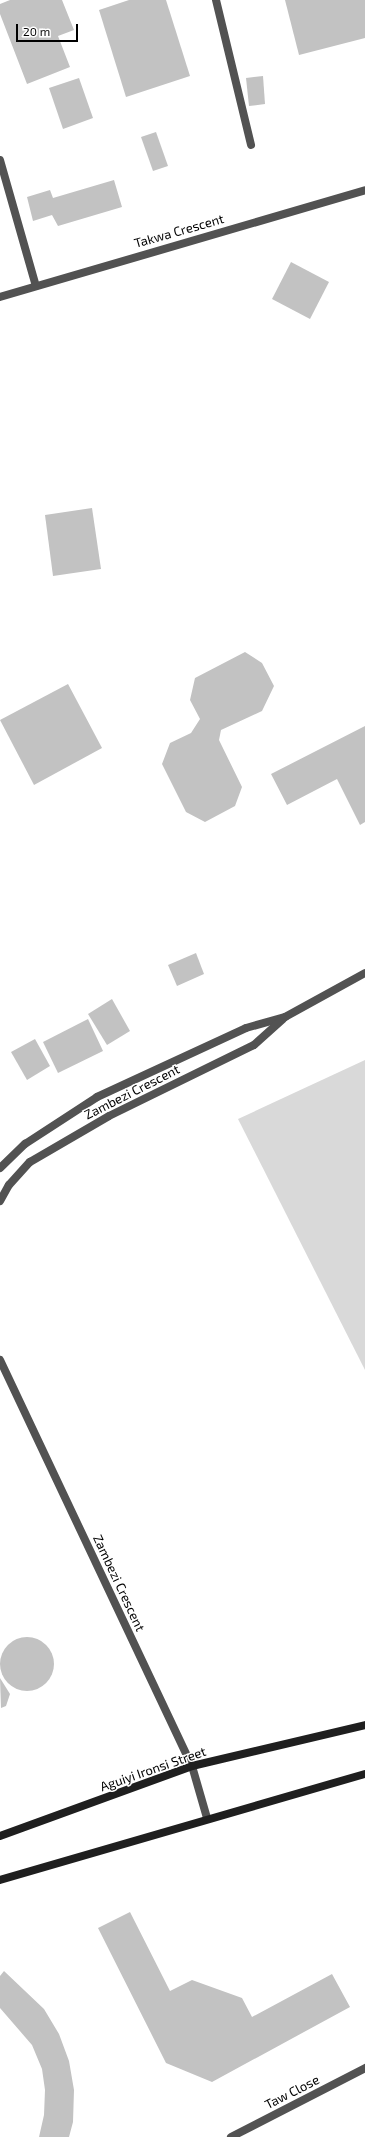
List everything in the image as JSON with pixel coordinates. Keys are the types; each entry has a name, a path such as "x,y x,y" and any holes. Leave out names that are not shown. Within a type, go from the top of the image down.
{"main road":[{"name":"Aguiyi Ironsi Street","path":"0,1836 192,1766 365,1726"},
{"path":"0,1880 178,1830 207,1818 365,1774"}],"street":[{"path":"216,0 250,146"},
{"path":"0,160 36,286"},
{"name":"Takwa Crescent","path":"0,297 365,190"},
{"name":"Zambezi Crescent","path":"0,1168 25,1144 97,1097 246,1028 285,1017 365,973"},
{"name":"Zambezi Crescent","path":"0,1201 9,1185 30,1162 109,1116 254,1045 285,1017"},
{"name":"Zambezi Crescent","path":"0,1360 192,1766 207,1818"},
{"name":"Taw Close","path":"231,2137 365,2068"}],"shaded area":[{"path":"365,1060 365,1370 238,1119"}],"building":[{"path":"10,0 62,0 74,30 58,36 70,67 27,84 0,14 0,4"},
{"path":"129,0 166,0 190,76 126,97 99,10"},
{"path":"285,0 365,0 365,38 299,55"},
{"path":"263,76 265,104 249,106 246,78"},
{"path":"79,78 93,118 63,129 49,88"},
{"path":"156,132 168,166 153,171 141,137"},
{"path":"114,180 122,207 58,226 52,215 33,221 27,197 50,190 53,198"},
{"path":"291,262 329,282 310,319 272,299"},
{"path":"92,508 101,569 53,576 45,515"},
{"path":"245,652 262,663 274,686 262,711 221,730 219,740 242,787 235,806 205,822 186,812 162,764 170,743 191,733 200,719 190,700 195,678"},
{"path":"68,684 102,748 34,785 0,720"},
{"path":"365,726 365,822 360,825 337,779 287,805 271,774"},
{"path":"196,953 204,974 177,986 168,965"},
{"path":"112,999 130,1031 107,1045 88,1014"},
{"path":"88,1019 103,1051 58,1073 43,1042"},
{"path":"35,1039 50,1066 27,1080 11,1052"},
{"path":"27,1637 37,1639 46,1645 52,1654 54,1664 52,1674 46,1683 37,1689 27,1691 17,1689 8,1683 2,1674 0,1664 2,1654 8,1645 17,1639"},
{"path":"0,1678 10,1694 6,1706 1,1708"},
{"path":"130,1912 170,1991 192,1980 242,1998 252,2017 332,1974 350,2007 212,2082 166,2063 98,1928"},
{"path":"4,1971 44,2009 59,2034 69,2061 74,2090 73,2122 69,2137 39,2137 44,2115 45,2090 42,2069 32,2045 0,2008 0,1976"}]}
